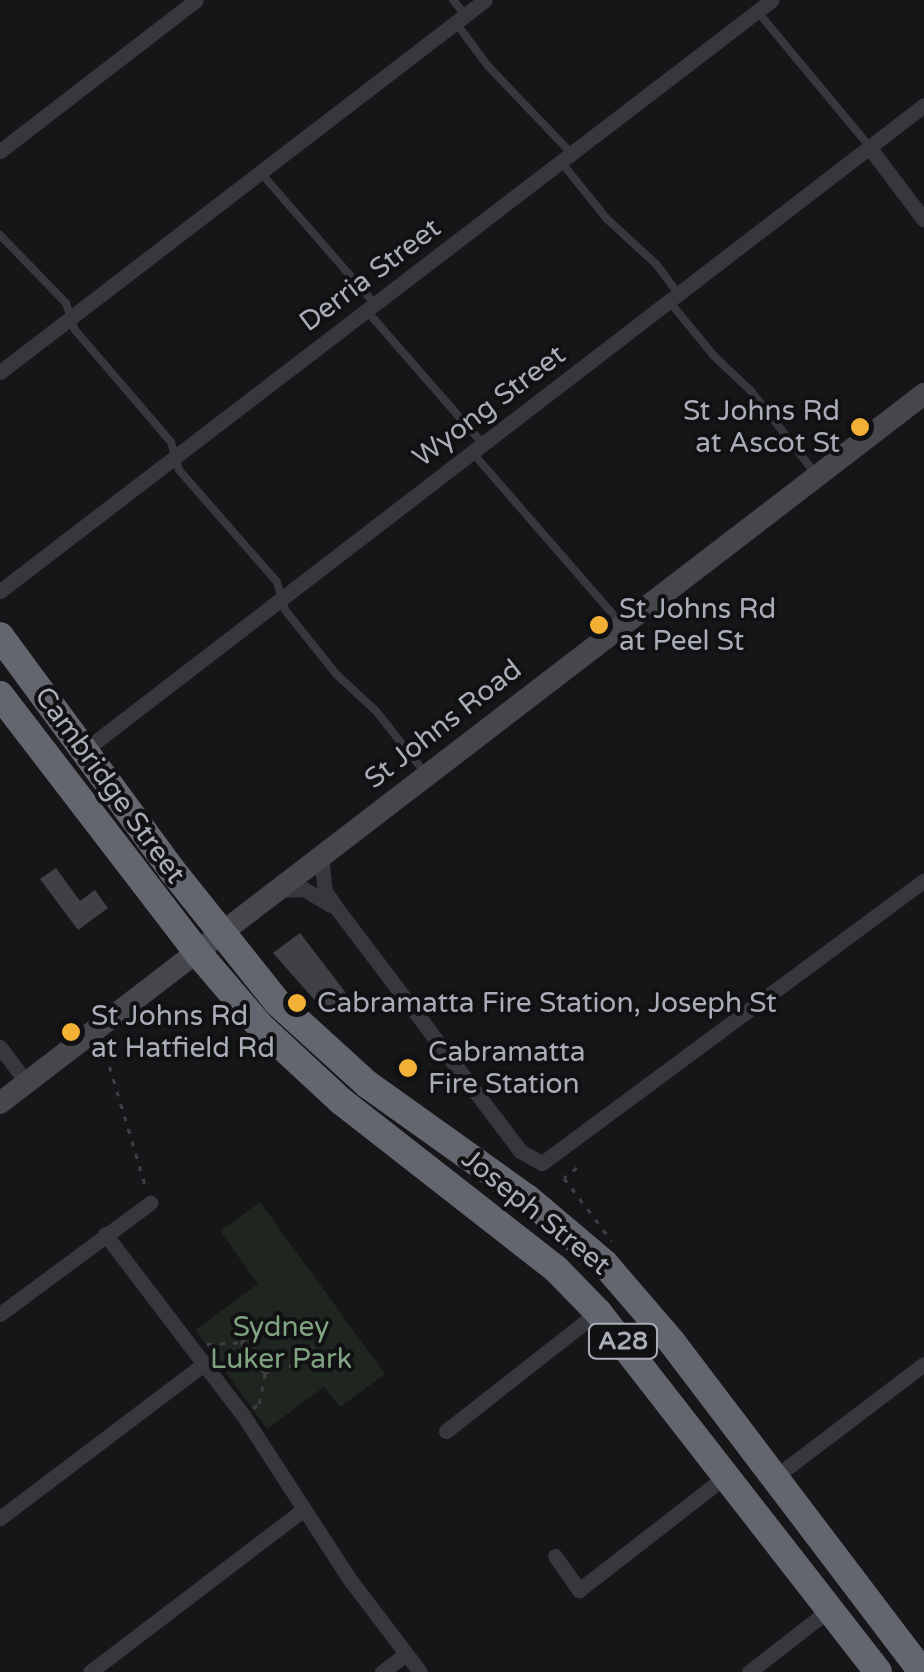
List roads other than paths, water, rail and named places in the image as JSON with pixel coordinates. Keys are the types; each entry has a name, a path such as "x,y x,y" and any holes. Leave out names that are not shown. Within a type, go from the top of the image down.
{"highway":[{"name":"Cambridge Street","path":"0,636 221,933"},
{"name":"Cambridge Street","path":"0,695 197,952"},
{"name":"Joseph Street","path":"221,933 278,1002 324,1048 526,1198 604,1263 662,1330 922,1672"},
{"name":"Joseph Street","path":"197,952 306,1071 534,1251 598,1312 878,1672"}],"main road":[{"name":"St Johns Road","path":"0,1104 924,394"}],"street":[{"path":"0,151 196,0"},
{"path":"0,372 485,0"},
{"name":"Derria Street","path":"0,591 765,4"},
{"name":"Wyong Street","path":"86,749 924,105"},
{"path":"870,147 924,220"},
{"name":"Joseph Street","path":"321,855 326,891 338,910 520,1150 542,1163 556,1158 924,880"},
{"name":"Joseph Street","path":"276,890 304,888 338,910"},
{"path":"0,1048 27,1082"},
{"path":"0,1314 150,1203"},
{"path":"105,1234 244,1416 303,1510 420,1672"},
{"path":"446,1430 598,1312"},
{"path":"0,1518 199,1356"},
{"path":"775,1478 924,1364"},
{"path":"555,1556 579,1590 726,1475"},
{"path":"90,1672 303,1510"},
{"path":"749,1672 830,1609"},
{"path":"382,1672 406,1654"}],"lane":[{"path":"453,0 488,66 566,158 607,219 656,264 714,356 751,391 817,476"},
{"path":"765,4 870,147"},
{"path":"260,173 621,624"},
{"path":"0,235 15,254 43,274 66,302 75,330 171,442 179,470 276,582 285,610 336,674 376,711 428,776"}],"place":[{"name":"St Johns Rd at Ascot St","path":"860,427"},
{"name":"St Johns Rd at Peel St","path":"599,625"},
{"name":"Cabramatta Fire Station, Joseph St","path":"297,1003"},
{"name":"St Johns Rd at Hatfield Rd","path":"71,1032"},
{"name":"Cabramatta Fire Station","path":"408,1068"}],"park label":[{"name":"Sydney Luker Park","path":"281,1343"}]}
